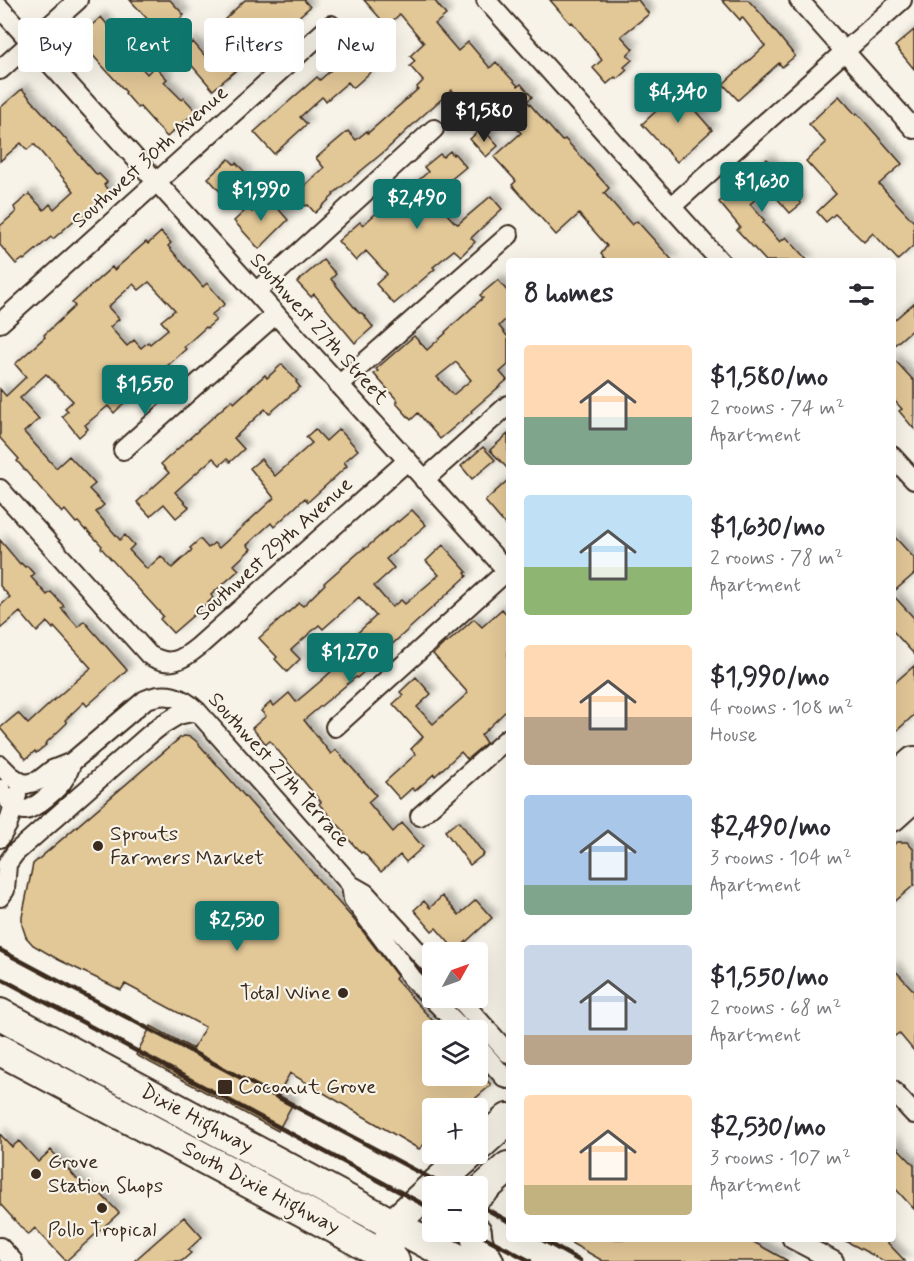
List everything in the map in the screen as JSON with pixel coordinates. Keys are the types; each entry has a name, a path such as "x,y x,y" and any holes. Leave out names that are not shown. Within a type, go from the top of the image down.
{"highway":[{"path":"902,802 914,762"},
{"name":"Dixie Highway","path":"0,1014 393,1224"},
{"name":"South Dixie Highway","path":"0,1050 390,1259"},
{"path":"488,1137 506,1121"},
{"path":"445,1176 459,1164"},
{"path":"488,1189 506,1169"},
{"path":"390,1259 393,1224 422,1197"},
{"path":"393,1224 422,1234"},
{"path":"390,1259 422,1240"},
{"path":"437,1242 461,1261"},
{"path":"477,1242 488,1261"}],"street":[{"path":"57,18 78,0"},
{"path":"486,0 717,258"},
{"path":"799,0 914,129"},
{"path":"671,207 902,0"},
{"name":"Southwest 27th Street","path":"0,8 18,28"},
{"name":"Southwest 30th Avenue","path":"0,323 316,39"},
{"path":"0,70 18,53"},
{"name":"Southwest 27th Street","path":"57,72 506,569"},
{"path":"256,292 434,129"},
{"path":"339,385 509,235"},
{"path":"123,450 276,314"},
{"path":"424,480 506,407"},
{"name":"Southwest 29th Avenue","path":"0,489 144,650 157,660 166,662 187,656 198,647 407,460"},
{"path":"896,460 914,480"},
{"path":"335,727 506,573"},
{"name":"Southwest 27th Terrace","path":"72,762 145,700 160,695 182,699 197,711 351,885 365,893 422,956"},
{"path":"0,897 5,890 7,864 15,853 149,735 178,715 197,711"},
{"path":"420,816 506,740"},
{"path":"0,765 10,776 26,784 38,781 52,770 72,762"},
{"path":"0,789 14,806 21,810 29,810 64,781 72,762"},
{"path":"0,837 8,824 20,782"},
{"name":"Southwest 27th Terrace","path":"351,885 353,899 412,978 453,1020"},
{"path":"468,1008 506,1051"},
{"path":"488,1058 506,1078"},
{"path":"896,1094 914,1114"},
{"path":"798,1242 834,1261"},
{"path":"0,1247 13,1261"}],"building":[{"path":"130,0 170,0 184,15 181,18 146,18"},
{"path":"245,0 304,0 310,7 297,18 226,18"},
{"path":"364,0 434,0 446,15 435,24 458,51 468,42 490,68 496,62 518,86 521,84 532,97 527,101 562,141 565,139 609,188 604,193 632,225 637,221 670,258 604,258 601,254 607,246 579,214 556,235 512,185 516,181 494,157 521,133 491,100 474,115 452,90 385,151 333,194 315,213 308,205 306,206 295,194 324,168 316,158 348,131 356,140 367,131 368,133 418,89 417,87 423,81 410,66 415,61 410,56 424,43 400,14 396,18 380,18"},
{"path":"550,0 638,0 649,14 621,36 633,49 627,55 632,60 624,67 627,70 607,84 593,68 602,60 572,22 570,23"},
{"path":"722,0 748,0 795,56 782,67 779,63 738,100 723,84 765,46 742,17 740,20"},
{"path":"101,17 105,22 105,69 93,56 93,24"},
{"path":"914,30 914,69 895,46"},
{"path":"193,42 204,55 204,72 234,72 213,90 192,66"},
{"path":"108,72 145,72 147,74 161,72 167,79 164,82 196,111 167,137 140,107 138,108"},
{"path":"329,72 371,72 353,88 348,82 326,101 322,97 300,117 307,124 274,154 254,132 317,77 320,80"},
{"path":"687,83 700,97 691,106 712,130 677,162 642,124"},
{"path":"22,89 97,175 99,174 107,182 104,185 110,192 81,219 78,217 53,239 51,237 16,264 0,245 0,226 16,212 14,207 29,194 44,210 50,204 54,209 74,191 34,144 27,150 21,143 0,161 0,108"},
{"path":"839,96 902,164 879,184 914,222 914,245 898,260 873,233 864,242 835,214 826,222 817,212 836,194 806,161 826,143 809,124"},
{"path":"482,128 498,146 486,157 470,139"},
{"path":"450,151 466,167 431,196 454,222 458,224 491,196 502,209 471,238 475,242 461,256 454,250 394,304 376,284 387,274 366,251 356,261 338,241 360,222 363,225 392,199 390,197 401,187 405,192 428,172 424,167 440,154 443,157"},
{"path":"229,159 247,174 223,195 208,178"},
{"path":"767,159 782,175 779,178 801,204 790,213 768,188 750,204 780,242 786,237 805,258 763,258 737,230 740,227 719,202"},
{"path":"268,197 288,220 259,249 234,221 248,208 252,212"},
{"path":"161,232 171,243 168,246 203,287 207,283 225,304 211,315 216,320 184,347 186,349 146,385 144,383 114,413 108,406 85,425 88,429 79,437 62,416 68,411 65,408 73,401 46,374 20,398 39,419 24,432 56,468 69,456 95,484 89,489 104,505 96,512 120,540 125,535 134,545 129,550 147,569 161,556 172,568 192,550 190,548 200,539 208,548 214,543 219,548 274,498 250,468 261,459 275,476 312,443 306,437 315,429 326,441 339,429 358,450 344,462 347,466 308,502 305,498 274,527 271,523 247,545 251,549 234,565 239,570 211,595 213,598 173,633 160,619 163,616 101,548 102,546 65,510 62,513 0,438 0,389 6,396 26,377 15,364 75,306 72,303 112,267 114,270 146,242 148,244","holes":["149,282 175,310 161,321 168,329 150,344 148,342 141,348 134,340 127,346 110,327 119,319 108,307 133,284 139,290"]},
{"path":"323,260 336,274 331,279 373,327 355,343 314,294 311,297 297,282"},
{"path":"498,280 506,290 506,319 499,326 506,335 506,367 500,372 506,381 440,439 418,413 411,420 374,374 378,371 376,369 414,336 427,350 483,298 480,295","holes":["456,362 471,380 453,395 437,377"]},
{"path":"914,303 914,328 896,344 896,319"},
{"path":"896,361 914,381 914,429 899,411 902,409 896,402"},
{"path":"282,364 300,387 269,414 265,409 234,438 244,449 230,462 227,459 220,465 213,458 175,492 189,507 176,518 164,504 150,516 137,502 169,473 161,464 232,400 234,403 265,375 267,378"},
{"path":"506,436 506,467 490,450"},
{"path":"483,447 495,460 472,479 461,466"},
{"path":"506,482 506,526 485,501"},
{"path":"412,510 426,525 386,559 394,568 374,586 392,607 401,600 405,604 439,575 426,561 443,545 467,572 465,573 467,576 357,678 304,720 331,754 336,750 376,795 368,802 393,832 402,823 423,847 406,862 400,855 381,872 342,832 344,831 319,804 321,802 270,741 266,744 252,728 266,716 261,711 271,702 274,706 289,693 296,702 322,680 360,645 353,637 376,616 359,597 323,629 319,625 291,650 300,659 287,672 275,659 277,657 259,638 299,603 303,606 324,583"},
{"path":"896,538 914,558 914,574 896,590"},
{"path":"0,540 20,564 27,566 34,574 31,577 47,595 51,592 64,606 61,608 78,627 84,621 127,670 87,706 84,702 65,720 67,723 46,745 26,759 0,728 18,713 28,724 91,668 47,622 37,632 20,612 0,629 0,606 10,597 0,586"},
{"path":"896,598 914,618 914,654 896,634"},
{"path":"502,609 506,614 506,711 481,735 486,743 467,759 461,752 435,776 434,774 415,791 412,788 400,799 385,782 416,754 411,749 423,737 393,704 403,695 400,692 416,677 431,694 417,707 433,724 468,693 433,654 474,619 482,627"},
{"path":"914,666 914,715 896,731 896,682"},
{"path":"191,737 196,741 355,921 397,976 395,979 432,1020 422,1020 422,1086 488,1086 488,1082 491,1085 476,1098 422,1098 422,1146 419,1149 290,1073 278,1095 293,1103 278,1131 136,1055 151,1026 193,1049 205,1027 125,984 121,990 59,960 33,945 26,937 22,917 33,864 180,738"},
{"path":"459,821 484,854 470,865 445,831"},
{"path":"907,842 914,850 914,885 896,901 896,843"},
{"path":"442,896 459,915 476,900 492,918 466,942 448,942 436,928 432,931 414,910 424,901 430,908"},
{"path":"896,971 914,991 914,1051 899,1033 896,1035"},
{"name":"Grove Station Shops","path":"0,1134 12,1147 19,1141 38,1162 51,1150 92,1196 98,1191 119,1213 66,1261 35,1228 28,1235 0,1204"},
{"path":"896,1146 914,1165 914,1209 896,1189"},
{"path":"184,1217 202,1237 188,1250 191,1253 182,1261 134,1261"},
{"path":"569,1242 753,1242 788,1261 603,1261"},
{"path":"848,1242 887,1242 905,1261 884,1261"}],"railway":[{"path":"0,950 426,1176"},
{"path":"0,978 422,1204"},
{"path":"488,1210 506,1220"},
{"path":"488,1239 530,1261"},
{"path":"546,1242 580,1261"}],"place":[{"name":"Sprouts Farmers Market","path":"98,846"},
{"name":"Total Wine","path":"343,993"},
{"name":"Coconut Grove","path":"225,1087"},
{"name":"Grove Station Shops","path":"36,1174"},
{"name":"Pollo Tropical","path":"102,1208"}]}
